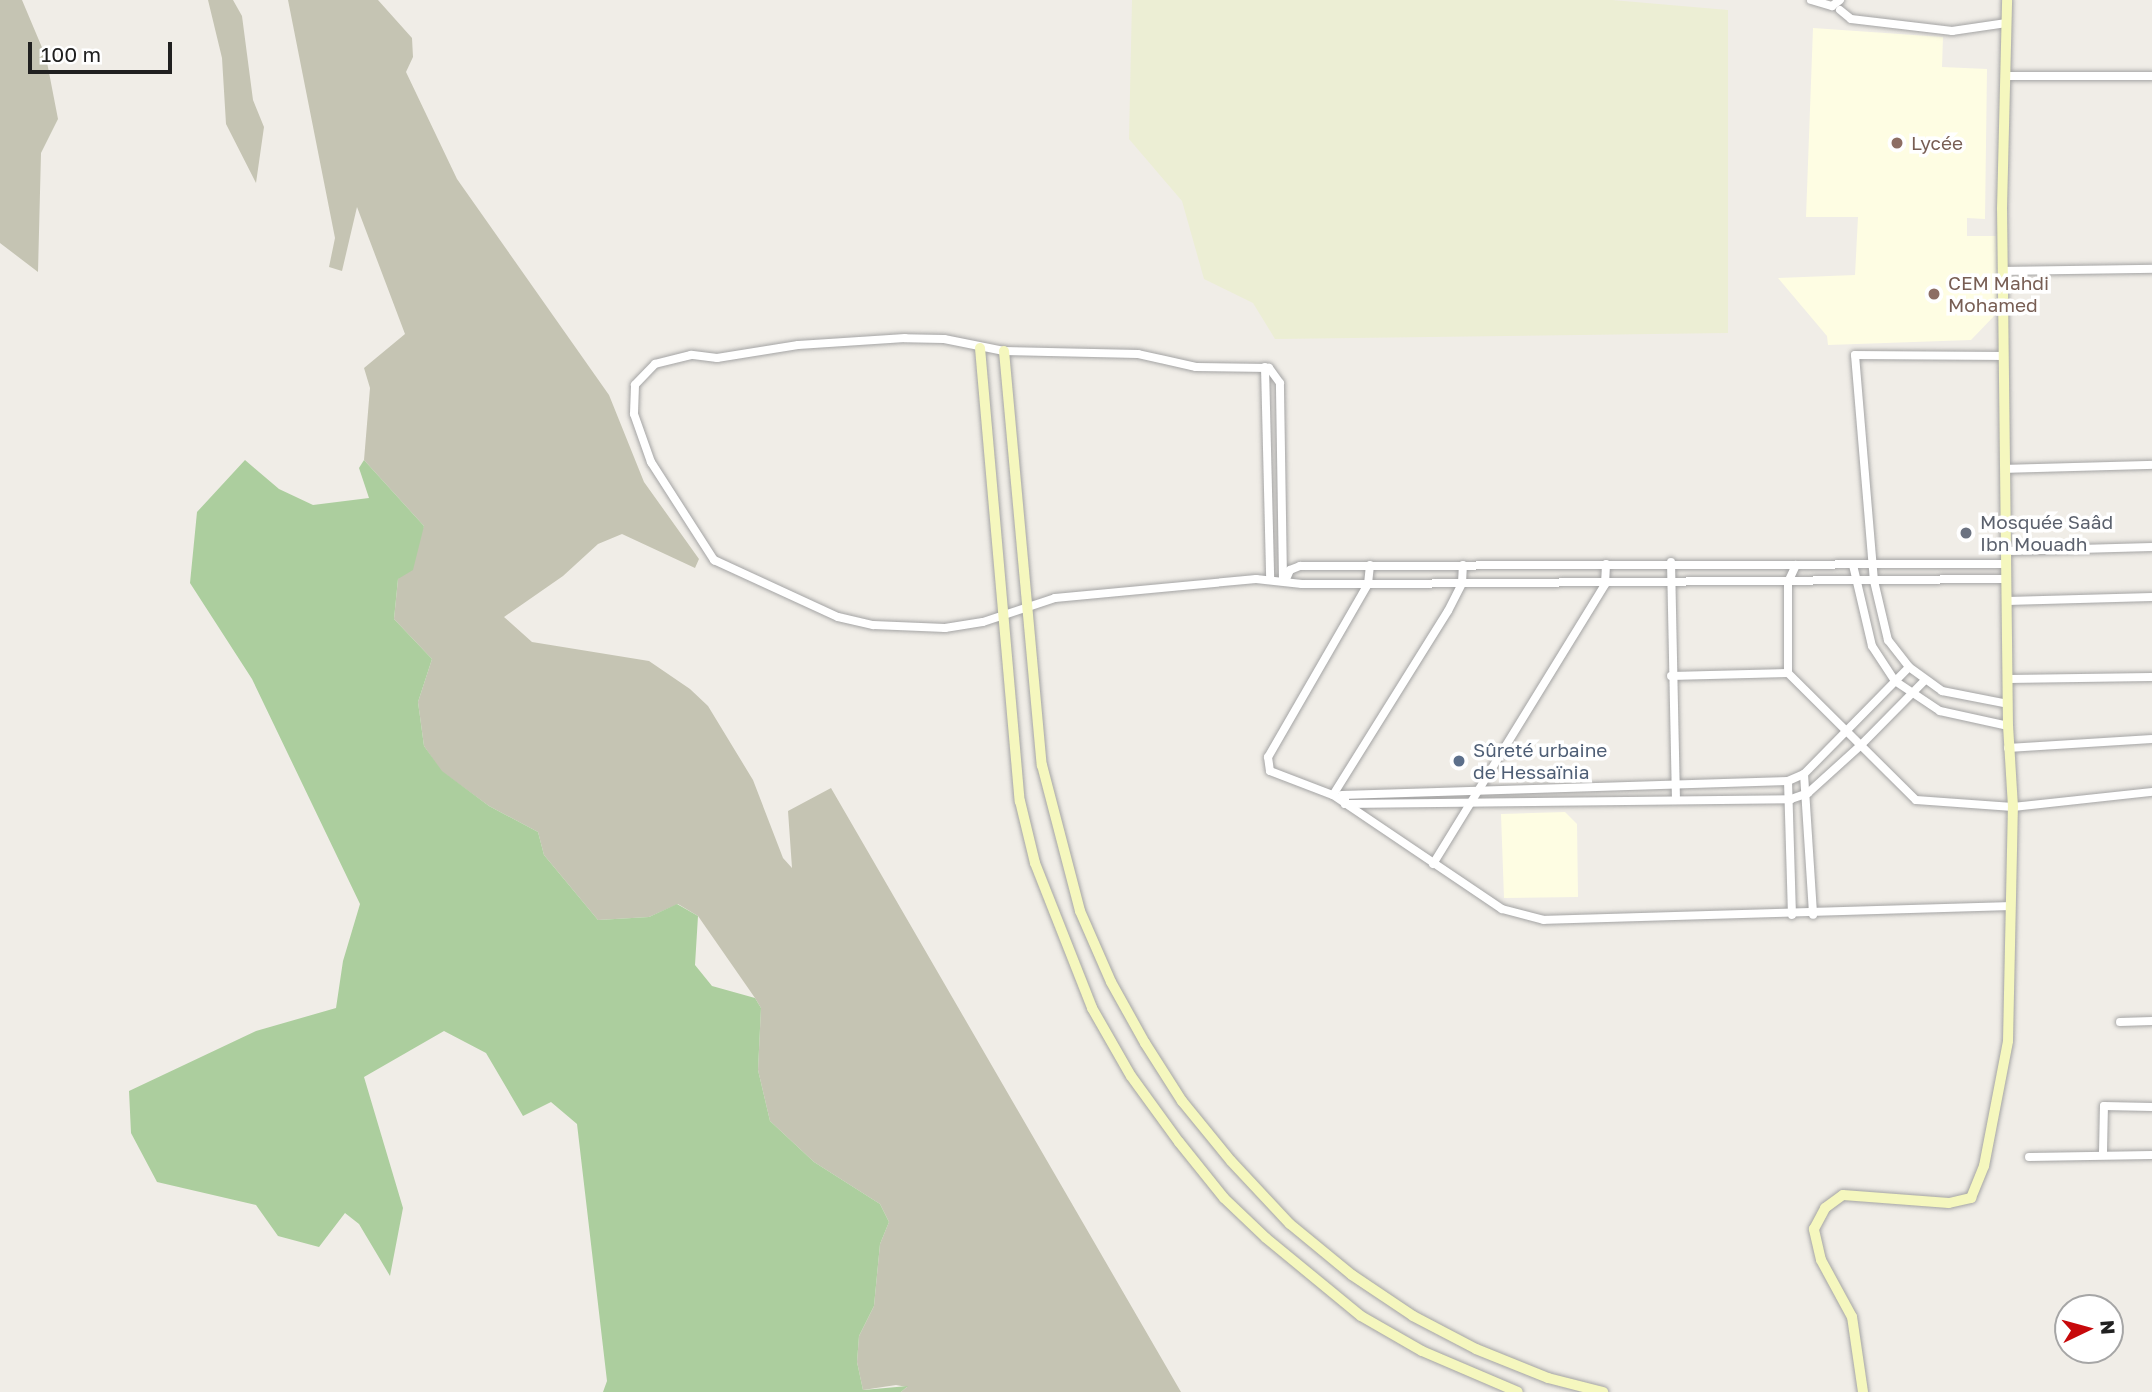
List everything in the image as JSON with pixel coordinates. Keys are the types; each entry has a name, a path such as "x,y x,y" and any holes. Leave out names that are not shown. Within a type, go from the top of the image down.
{"street":[{"path":"1811,0 1832,6 1840,0"},
{"path":"1863,1392 1852,1317 1821,1260 1814,1229 1825,1208 1843,1195 1949,1203 1971,1198 1984,1166 2008,1041 2008,906 2013,807 2008,748 2003,271 2007,0"},
{"path":"1840,10 1851,19 1952,30 2006,23"},
{"path":"2005,76 2152,76"},
{"path":"2003,271 2152,269"},
{"path":"1284,581 1280,379 1265,367 1196,367 1139,354 1004,351 944,339 905,338 798,345 717,358 691,355 648,368 635,385 633,407 662,484 706,550 726,568 775,585 838,617 873,625 946,628 1055,598 1270,579 1284,581 1368,584 2007,579"},
{"path":"980,348 1013,757 1035,863 1092,1009 1131,1076 1224,1198 1361,1316 1422,1351 1518,1392"},
{"path":"1004,351 1042,765 1080,911 1111,982 1182,1101 1290,1224 1352,1275 1413,1316 1476,1349 1548,1378 1603,1392"},
{"path":"2004,356 1855,355 1874,580 1888,639 1909,667 1924,681 1967,699 2008,704"},
{"path":"1265,367 1270,579"},
{"path":"2005,469 2152,465"},
{"path":"1268,484 1281,485"},
{"path":"2006,551 2152,547"},
{"path":"1284,581 1296,566 1671,562 1796,565 2006,564"},
{"path":"1671,562 1671,676 1676,800"},
{"path":"1433,864 1605,584 1606,564"},
{"path":"1370,565 1368,584 1268,757 1270,771 1345,799 1472,802 1791,799 1808,793 1860,746 1924,681"},
{"path":"1332,795 1462,583 1463,565"},
{"path":"1796,565 1788,582 1788,673 1916,800 2013,807 2152,792"},
{"path":"1853,565 1872,646 1895,681 1909,695 1959,718 2008,726"},
{"path":"2007,601 2152,597"},
{"path":"1345,799 1481,789 1675,781 1788,781 1804,774 1909,667"},
{"path":"1671,676 1788,673"},
{"path":"2008,679 2152,677"},
{"path":"2008,748 2152,739"},
{"path":"1804,774 1808,793 1813,915"},
{"path":"1788,781 1791,799 1792,915"},
{"path":"1345,799 1433,864 1502,909 1544,920 1813,915 2008,906"},
{"path":"2120,1022 2152,1021"},
{"path":"2103,1152 2104,1107 2152,1107"},
{"path":"2029,1157 2103,1152 2152,1155"}],"shaded area":[{"path":"0,0 22,0 46,57 58,119 41,153 38,272 0,243"},
{"path":"208,0 233,0 242,16 253,100 264,127 256,183 226,124 222,58"},
{"path":"288,0 378,0 412,38 413,57 406,72 457,179 609,395 644,482 699,559 695,568 622,534 598,544 563,576 504,617 532,642 649,661 690,689 708,706 753,780 783,858 792,868 788,811 831,788 1181,1392 901,1392 907,1387 896,1385 863,1390 857,1362 859,1336 874,1306 880,1244 889,1222 880,1204 814,1162 770,1121 758,1070 761,1008 755,998 698,916 678,904 649,917 598,920 544,855 538,832 489,806 441,771 424,746 418,702 432,659 394,619 398,579 424,526 364,460 370,388 364,368 405,334 357,207 342,271 329,267 335,238"},
{"path":"1132,0 1612,0 1728,10 1728,333 1275,339 1253,303 1204,279 1182,201 1129,139"},
{"name":"Lycée","path":"1813,28 1943,37 1942,67 1987,69 1985,219 1967,218 1967,236 1996,236 1997,313 1971,340 1828,345 1827,336 1778,278 1855,275 1858,217 1806,217"},
{"path":"1565,812 1577,824 1578,897 1504,898 1501,814"}],"green space":[{"path":"245,460 279,489 313,505 369,498 359,468 364,460 424,526 413,570 398,579 394,619 432,659 418,702 424,746 442,771 489,806 538,832 544,855 598,920 649,917 677,904 698,916 695,965 712,986 755,998 761,1008 758,1070 770,1121 814,1162 880,1204 889,1222 880,1244 874,1306 859,1336 857,1362 863,1390 908,1386 901,1392 603,1392 607,1381 577,1124 551,1102 523,1116 486,1053 444,1031 364,1077 403,1208 390,1276 359,1224 345,1213 319,1247 278,1236 256,1205 157,1182 131,1133 129,1091 256,1031 336,1008 343,961 360,904 252,679 190,583 197,512"}],"place":[{"name":"Lycée","path":"1897,143"},
{"name":"CEM Mahdi Mohamed","path":"1934,294"},
{"name":"Mosquée Saâd Ibn Mouadh","path":"1966,533"},
{"name":"Sûreté urbaine de Hessaïnia","path":"1459,761"}]}
